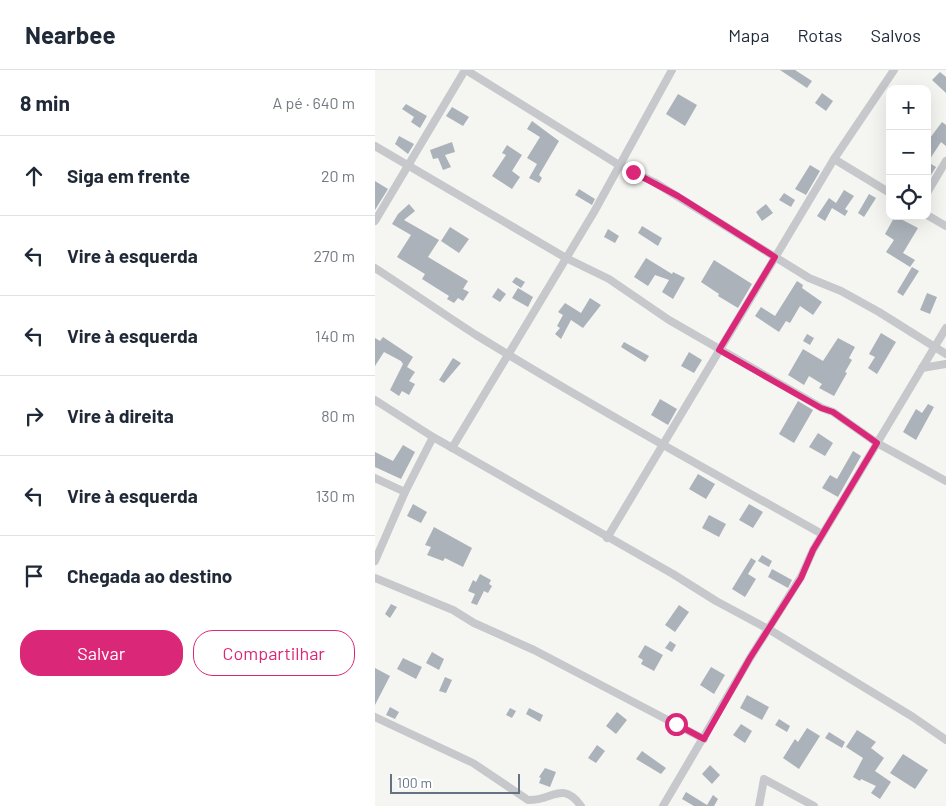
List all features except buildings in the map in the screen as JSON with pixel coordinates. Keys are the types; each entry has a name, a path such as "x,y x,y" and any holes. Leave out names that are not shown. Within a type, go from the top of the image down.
{"street":[{"path":"375,221 465,70 619,165 662,187 809,278 841,291 879,312 946,354"},
{"path":"451,448 566,258 671,70"},
{"path":"607,538 661,444 833,159 895,70"},
{"path":"375,146 566,258 609,279 654,311 719,350 821,408 833,412 877,443 946,481"},
{"path":"833,159 886,191"},
{"path":"931,186 946,161"},
{"path":"931,217 946,226"},
{"path":"375,268 421,300 508,354 661,444 822,534"},
{"path":"663,806 750,658 770,630 807,568 813,550 822,534 946,328"},
{"path":"922,368 946,364"},
{"path":"375,400 451,448 770,630 913,717 946,740"},
{"path":"375,561 405,492 433,437"},
{"path":"375,478 405,492"},
{"path":"375,578 453,610 474,623 541,653 704,739"},
{"path":"375,717 473,763 528,800 535,800 561,792 571,795 581,806"},
{"path":"759,806 764,779 814,806"}],"route":[{"path":"633,172 678,196 775,257 719,350 821,408 833,412 877,443 813,550 807,568 770,630 750,658 704,739 676,724"}]}
